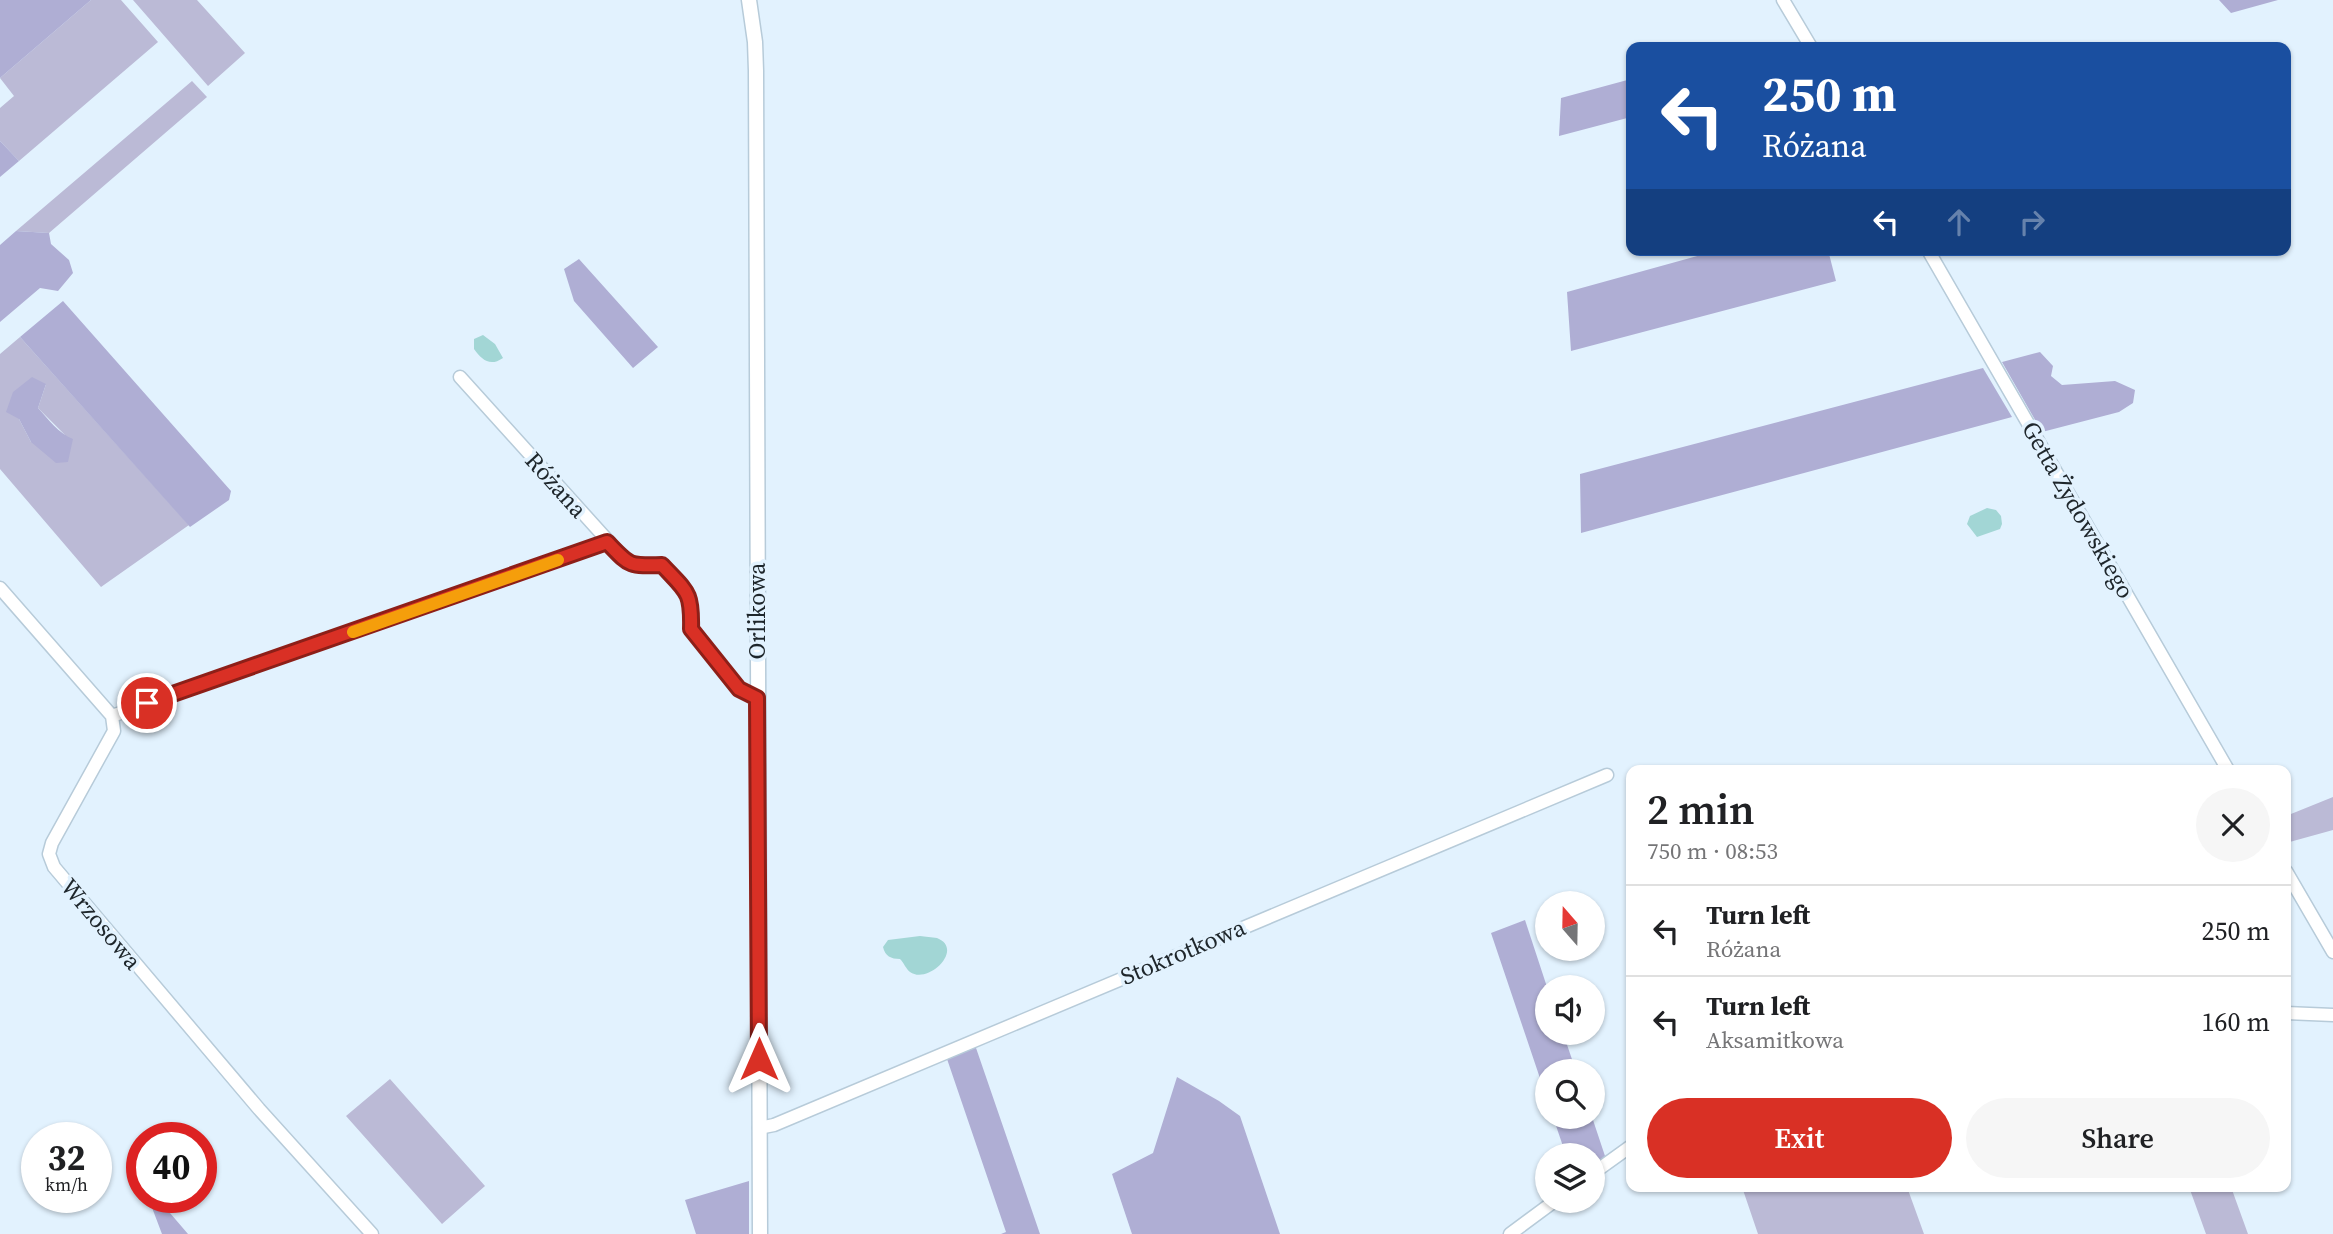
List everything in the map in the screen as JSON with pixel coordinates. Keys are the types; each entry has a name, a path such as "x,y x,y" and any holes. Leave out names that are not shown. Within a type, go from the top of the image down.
{"street":[{"name":"Orlikowa","path":"749,0 756,71 760,1234"},
{"path":"1783,0 1808,42"},
{"name":"Getta Żydowskiego","path":"1931,256 2225,765"},
{"name":"Różana","path":"460,377 628,563 662,565 685,590 692,603 691,629 739,689 757,698"},
{"path":"0,587 112,716 607,542"},
{"name":"Wrzosowa","path":"112,716 114,731 52,843 49,854 54,867 259,1109 372,1234"},
{"name":"Stokrotkowa","path":"759,1128 774,1125 1606,775"},
{"path":"2291,880 2333,953"},
{"path":"2291,1013 2333,1015"},
{"path":"1605,1165 1626,1150"},
{"path":"1510,1234 1538,1213"}],"shaded area":[{"path":"0,0 91,0 0,78"},
{"path":"91,0 121,0 158,42 19,161 0,141 0,108 14,96 0,78"},
{"path":"133,0 197,0 245,53 208,86"},
{"path":"2219,0 2278,0 2231,13"},
{"path":"1626,80 1626,118 1559,136 1561,98"},
{"path":"192,81 207,97 49,233 16,231"},
{"path":"0,141 19,161 0,177"},
{"path":"16,231 49,233 51,244 69,260 73,273 58,291 40,288 0,322 0,245"},
{"path":"1697,256 1830,256 1836,281 1571,351 1567,292"},
{"path":"579,259 658,347 633,368 574,301 564,269"},
{"path":"63,301 231,491 229,500 190,527 20,337"},
{"path":"483,335 495,344 503,358 490,362 477,353 474,339"},
{"path":"20,337 189,525 101,587 0,469 0,354","holes":["46,384 38,408 65,435 31,442 19,419"]},
{"path":"2040,352 2053,366 2051,376 2062,385 2115,381 2135,390 2133,403 2119,412 2042,432 2002,362"},
{"path":"1983,368 2012,417 1581,533 1580,474"},
{"path":"32,377 46,384 38,408 58,430 73,439 68,462 56,463 31,442 19,419 6,412 13,392"},
{"path":"1987,508 1996,510 2001,516 2002,524 2000,529 1977,537 1967,524 1970,516"},
{"path":"2333,797 2333,830 2291,842 2291,814"},
{"path":"1525,920 1535,950 1535,961 1538,961 1543,975 1535,975 1535,1045 1567,1045 1572,1059 1535,1059 1535,1063 1491,933"},
{"path":"920,936 937,938 945,943 947,950 946,957 934,970 917,975 910,972 900,959 885,953 883,947 888,940"},
{"path":"975,1045 1040,1234 1001,1234 1006,1232 946,1056"},
{"path":"1177,1077 1240,1116 1280,1234 1132,1234 1112,1174 1153,1153"},
{"path":"390,1079 485,1186 442,1224 346,1116"},
{"path":"1557,1129 1596,1129 1601,1143 1562,1143"},
{"path":"749,1181 749,1234 696,1234 685,1200"},
{"path":"1744,1192 1909,1192 1924,1234 1758,1234"},
{"path":"2191,1192 2233,1192 2248,1234 2206,1234"},
{"path":"154,1213 170,1213 188,1234 162,1234"}],"slow traffic":[{"path":"353,632 558,560"}],"route":[{"path":"147,703 607,542 628,563 662,565 685,590 692,603 691,629 739,689 757,698 759,1059"}]}
